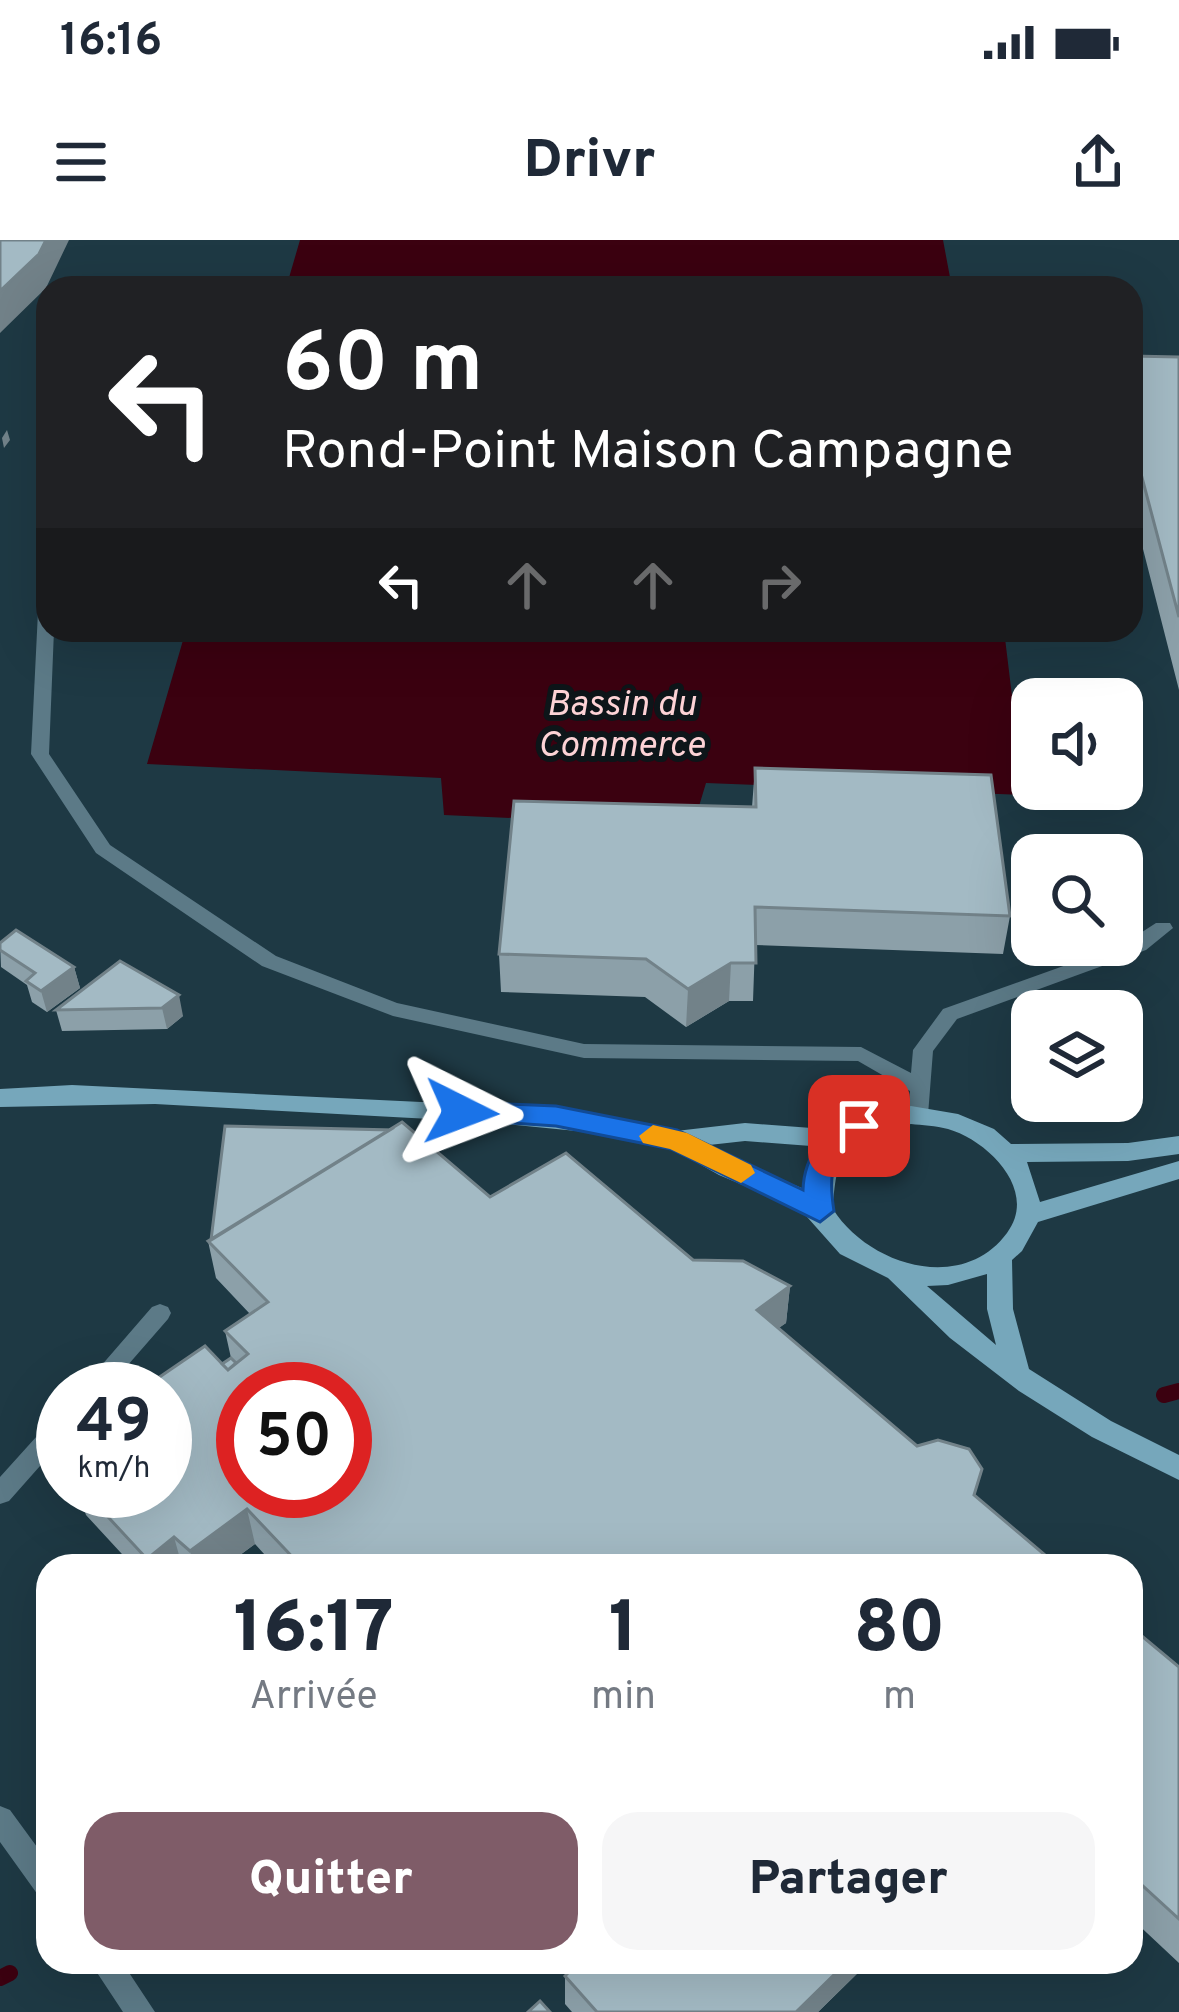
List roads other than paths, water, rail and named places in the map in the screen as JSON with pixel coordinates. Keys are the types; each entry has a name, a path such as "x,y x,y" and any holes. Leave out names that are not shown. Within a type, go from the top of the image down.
{"main road":[{"path":"0,1098 82,1094 556,1116 677,1140 820,1211"},
{"path":"918,1115 964,1124 1007,1153 1028,1193 1028,1215 1018,1238 999,1258 952,1274 896,1272 863,1258 836,1237 820,1211 816,1185 822,1160 839,1139 883,1118 918,1115"},
{"path":"677,1140 745,1132 839,1139"},
{"path":"1007,1153 1128,1153 1179,1145"},
{"path":"1028,1215 1179,1170"},
{"path":"999,1258 1000,1309 1018,1375"},
{"path":"896,1272 946,1324 1018,1375 1113,1438 1179,1468"}],"lane":[{"path":"45,642 40,754 103,848 269,961 393,1009 584,1051 861,1054 920,1087"},
{"path":"918,1115 923,1050 950,1014 1139,945 1163,928"},
{"path":"117,1362 160,1313"},
{"path":"0,1494 36,1453"},
{"path":"0,1819 36,1868"},
{"path":"113,1974 141,2012"}],"water":[{"path":"300,240 943,240 950,276 290,276"},
{"name":"Bassin du Commerce","path":"183,642 1005,642 1011,688 1011,795 706,783 693,826 444,815 441,778 147,764"}],"waterway":[{"path":"1164,1395 1179,1391"},
{"path":"0,1978 10,1973"}]}
